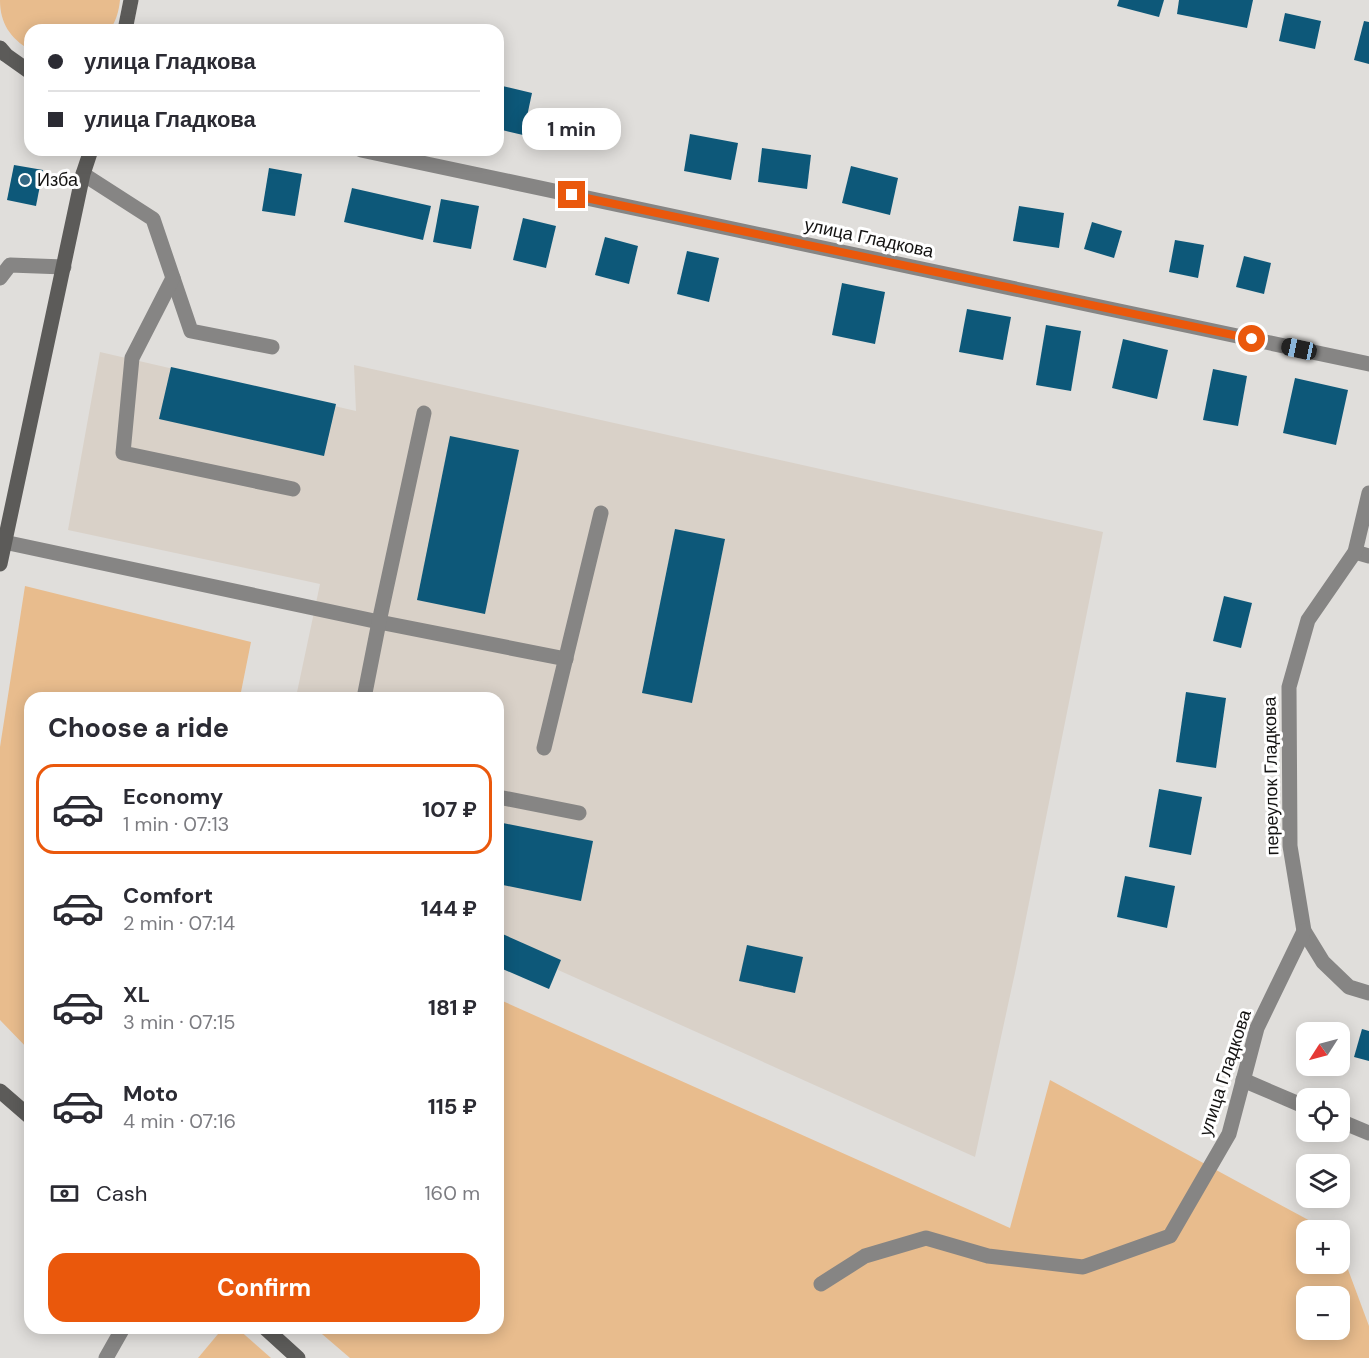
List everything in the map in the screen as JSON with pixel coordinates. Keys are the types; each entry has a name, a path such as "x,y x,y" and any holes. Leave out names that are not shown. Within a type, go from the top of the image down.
{"street":[{"path":"126,24 131,0"},
{"path":"2,52 24,67"},
{"path":"83,174 84,156"},
{"path":"0,564 83,174 89,156"},
{"name":"улица Гладкова","path":"389,156 1369,364"},
{"path":"83,174 153,219 191,331 272,347"},
{"path":"0,278 5,264 64,267"},
{"path":"173,278 132,358 123,453 293,489"},
{"path":"365,692 424,413"},
{"name":"переулок Гладкова","path":"1304,931 1290,846 1289,687 1308,620 1362,554 1369,494"},
{"path":"544,748 601,513"},
{"path":"4,542 379,622 566,659"},
{"path":"504,798 579,813"},
{"path":"1304,931 1323,962 1349,987 1369,993"},
{"name":"улица Гладкова","path":"821,1284 865,1256 926,1238 988,1256 1083,1267 1170,1236 1229,1134 1257,1028 1304,931"},
{"path":"1243,1080 1296,1103"},
{"path":"0,1091 24,1112"},
{"path":"1350,1124 1369,1133"},
{"path":"106,1358 120,1334"},
{"path":"272,1334 298,1358"}],"shaded area":[{"path":"0,0 120,0 113,24 24,24 24,45 12,35 4,23"},
{"path":"100,352 356,411 354,365 1103,532 1016,968 975,1157 504,946 504,692 297,692 320,584 68,530"},
{"path":"25,586 251,642 241,692 24,692 24,1045 0,1020 0,747"},
{"path":"504,1002 1010,1228 1050,1080 1309,1220 1296,1220 1296,1274 1350,1274 1369,1326 1369,1358 350,1358 322,1334 504,1334"},
{"path":"218,1334 244,1334 271,1358 198,1358"}],"building":[{"path":"1119,0 1164,0 1159,17 1117,6"},
{"path":"1179,0 1253,0 1247,28 1177,14"},
{"path":"1285,13 1321,21 1315,49 1279,41"},
{"path":"1364,21 1369,22 1369,64 1354,60"},
{"path":"504,86 532,93 523,135 504,130"},
{"path":"690,134 738,143 731,180 684,171"},
{"path":"762,148 811,155 807,189 758,182"},
{"path":"14,165 43,170 36,206 7,200"},
{"path":"851,166 898,178 890,215 842,203"},
{"path":"269,168 302,174 295,216 262,211"},
{"path":"352,188 431,206 423,240 344,222"},
{"path":"441,199 479,206 471,249 433,242"},
{"path":"1019,206 1064,213 1059,248 1013,241"},
{"path":"523,218 556,226 546,268 513,260"},
{"path":"1092,222 1122,231 1114,258 1084,249"},
{"path":"605,237 638,246 629,284 595,275"},
{"path":"1175,240 1204,245 1198,278 1169,272"},
{"path":"687,251 719,258 709,302 677,294"},
{"path":"1244,256 1271,263 1264,294 1236,287"},
{"path":"842,283 885,292 875,344 832,335"},
{"path":"967,309 1011,317 1003,360 959,352"},
{"path":"1046,325 1081,331 1071,391 1036,385"},
{"path":"1123,339 1168,350 1157,399 1112,388"},
{"path":"171,367 336,404 324,456 159,419"},
{"path":"1213,369 1247,376 1238,426 1203,420"},
{"path":"1295,378 1348,390 1336,445 1283,433"},
{"path":"450,436 519,450 485,614 417,600"},
{"path":"675,529 725,539 692,703 642,693"},
{"path":"1224,596 1252,603 1241,648 1213,641"},
{"path":"1186,692 1226,698 1216,768 1176,762"},
{"path":"1159,789 1202,797 1191,855 1149,847"},
{"path":"504,823 593,841 581,901 504,885"},
{"path":"1125,876 1175,886 1167,928 1117,917"},
{"path":"504,935 561,960 549,989 504,970"},
{"path":"747,945 803,957 795,993 739,981"},
{"path":"1362,1029 1369,1031 1369,1061 1354,1057"}],"place":[{"name":"Изба","path":"25,180"}],"route":[{"path":"572,195 1252,339"}]}
